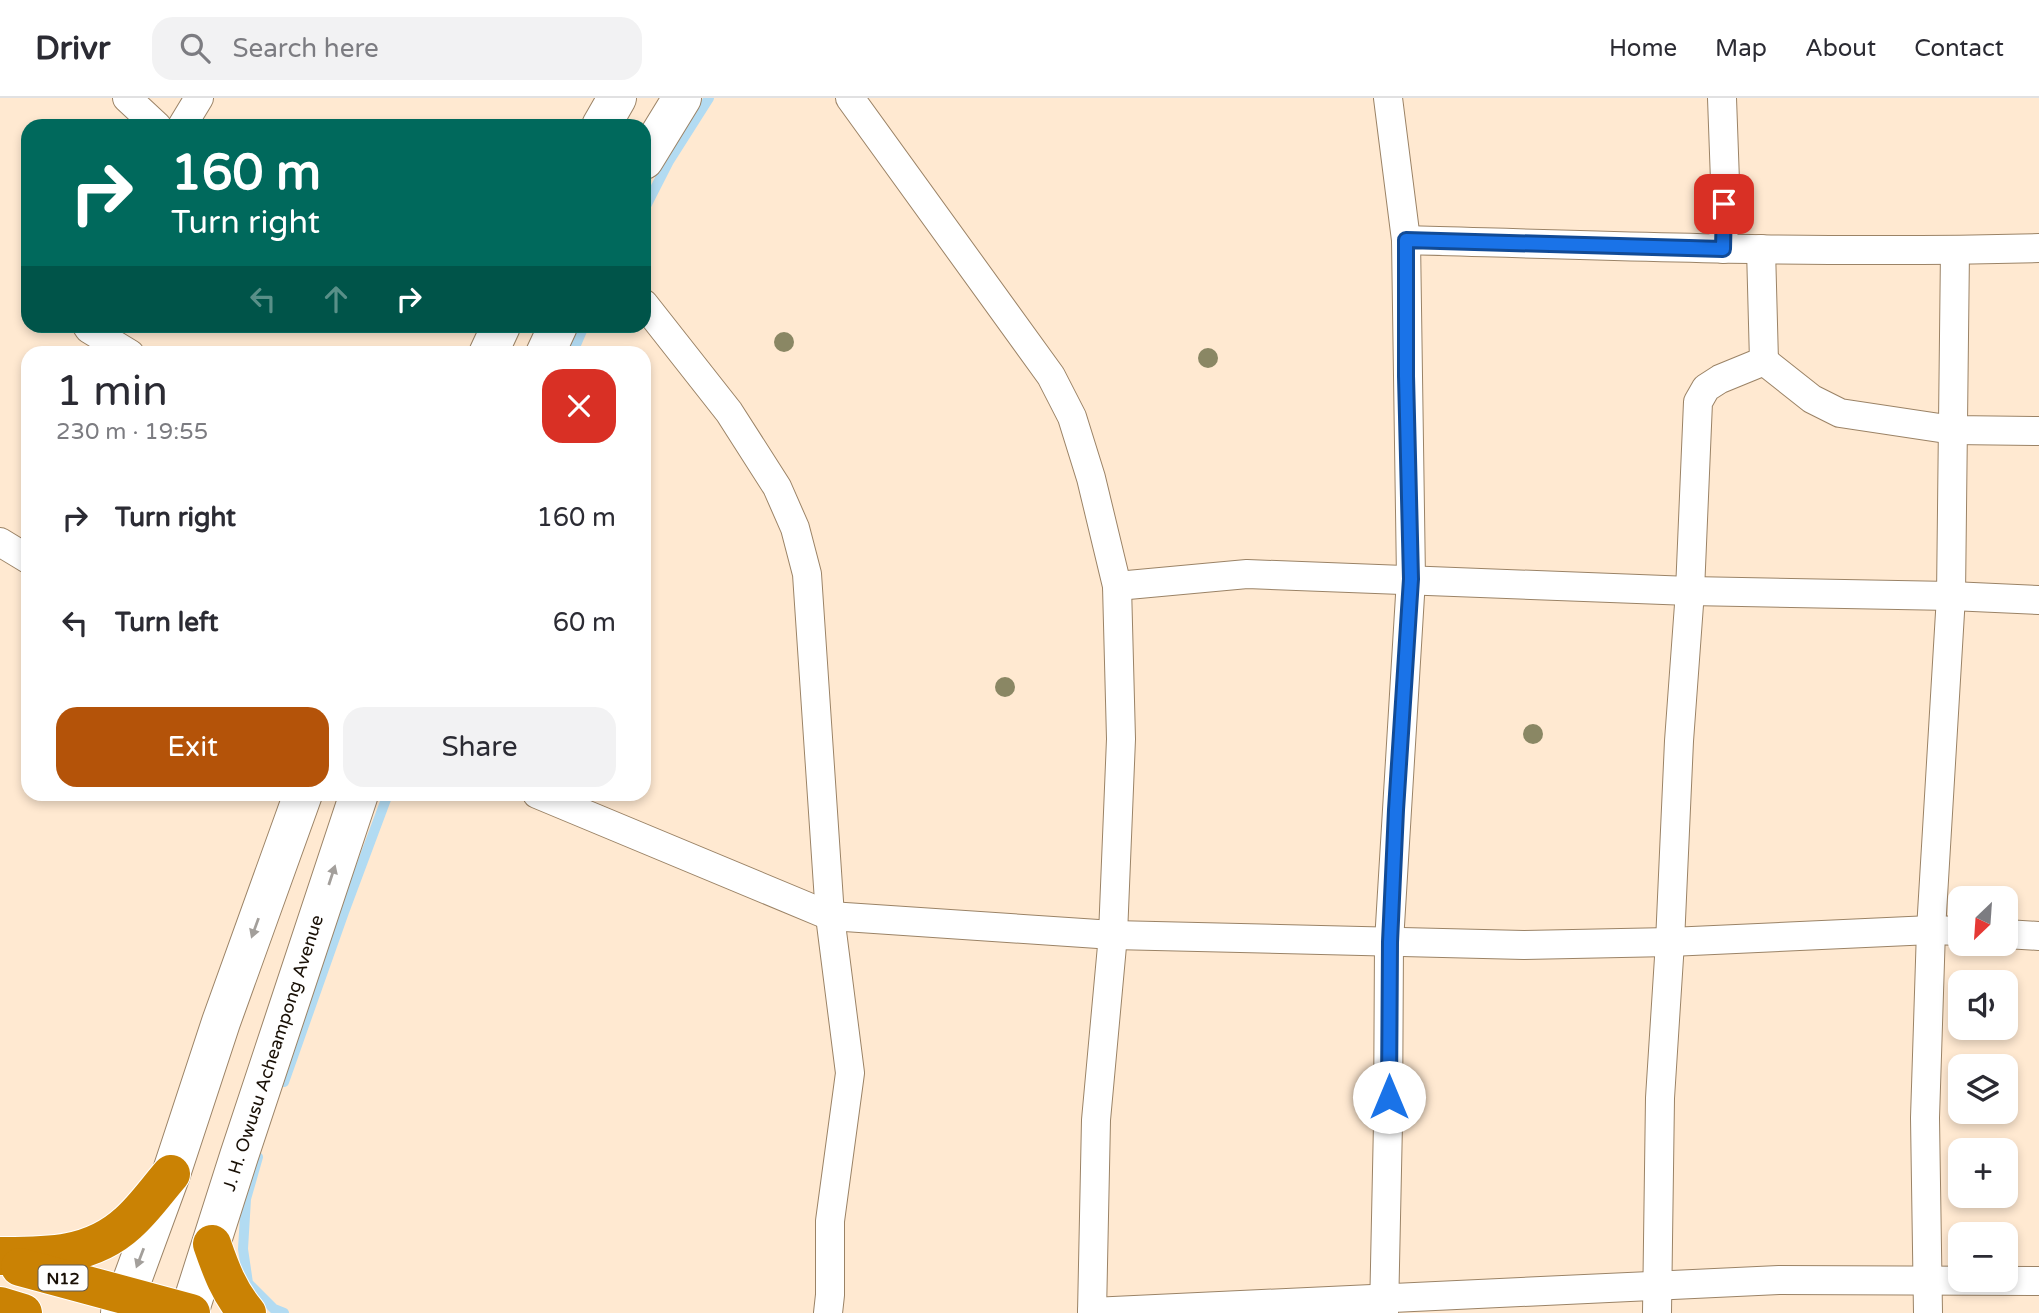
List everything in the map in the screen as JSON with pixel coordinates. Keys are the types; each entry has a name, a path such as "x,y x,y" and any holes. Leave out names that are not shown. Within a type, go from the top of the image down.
{"highway":[{"path":"0,1256 58,1255 106,1238 128,1223 171,1174"},
{"path":"212,1244 231,1293 247,1313"},
{"name":"N12","path":"0,1261 123,1304 190,1313"},
{"path":"0,1306 23,1313"}],"street":[{"path":"127,98 150,119"},
{"path":"186,119 199,98"},
{"path":"605,119 617,98"},
{"path":"651,148 681,98"},
{"path":"850,98 1051,376 1072,417 1091,478 1117,586 1121,739 1113,935 1096,1120 1092,1313 1384,1306 1656,1285 1779,1280 2039,1281"},
{"path":"1384,1306 1390,942 1411,579 1406,240 1388,98"},
{"path":"1722,98 1726,181 1723,249"},
{"path":"1406,240 1723,249 2039,248"},
{"path":"1761,249 1764,361"},
{"path":"1928,1313 1925,1118 1931,930 1951,596 1955,250"},
{"path":"651,313 729,412 777,487 795,528 807,574 830,916 849,1073 830,1221 828,1313"},
{"path":"96,333 117,346"},
{"path":"1764,361 1812,399 1840,413 1953,430 2039,431"},
{"path":"1657,1313 1660,1097 1679,741 1690,591 1698,402 1706,388 1720,379 1764,361"},
{"path":"0,542 21,555"},
{"path":"1117,586 1247,574 1690,591 2039,600"},
{"path":"123,1304 300,801"},
{"name":"J. H. Owusu Acheampong Avenue","path":"190,1313 357,801"},
{"path":"554,801 830,916 1113,935 1524,946 1948,931"},
{"path":"2018,935 2039,936"}],"waterway":[{"path":"651,196 669,161 709,98"},
{"path":"575,346 581,333"},
{"path":"284,1082 385,801"},
{"path":"258,1157 246,1199 243,1249 248,1283 274,1309 284,1313"}],"route":[{"path":"1389,1097 1390,942 1411,579 1406,240 1723,249 1724,204"}]}
